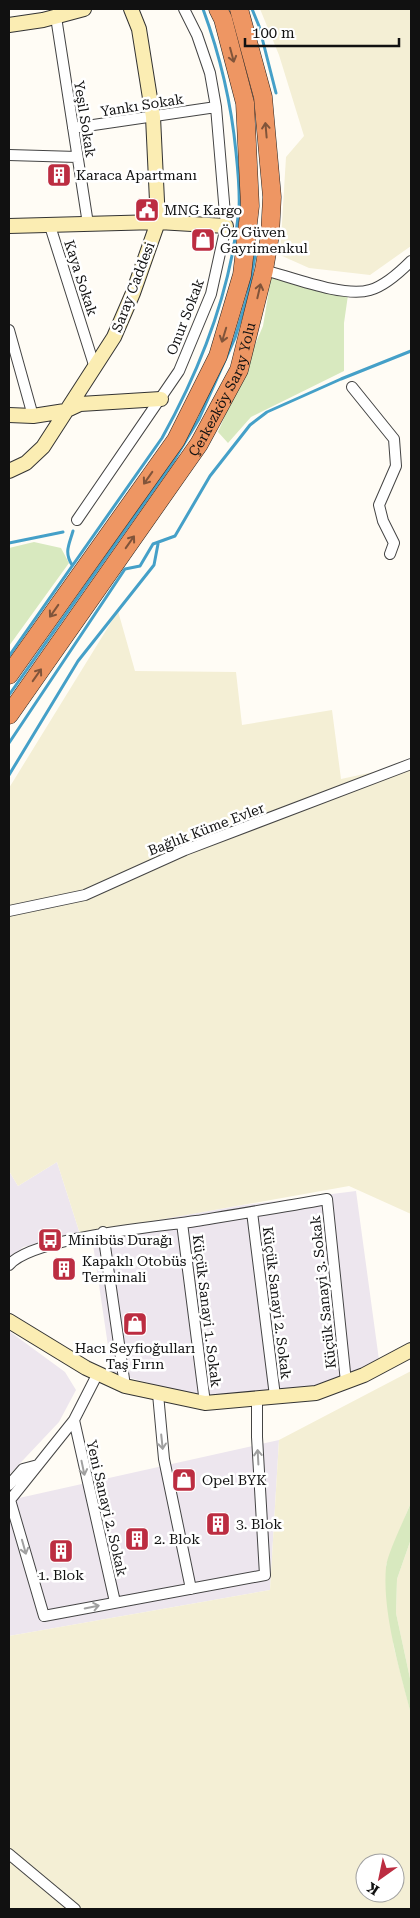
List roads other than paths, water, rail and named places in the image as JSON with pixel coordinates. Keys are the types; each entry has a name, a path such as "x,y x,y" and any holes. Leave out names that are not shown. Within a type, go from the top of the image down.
{"highway":[{"name":"Çerkezköy Saray Yolu","path":"9,675 176,440 218,356 242,275 250,206 245,103 223,19 218,9"},
{"name":"Çerkezköy Saray Yolu","path":"9,715 200,444 238,370 264,270 270,235 272,197 264,106 239,9"}],"street":[{"path":"9,25 56,17 84,9"},
{"name":"Saray Caddesi","path":"9,471 26,462 43,447 114,337 133,293 158,222 153,117 139,29 131,9"},
{"name":"Onur Sokak","path":"77,520 179,371 211,294 226,226 216,107 210,73 197,35 184,9"},
{"name":"Yeşil Sokak","path":"56,17 88,224"},
{"name":"Yankı Sokak","path":"73,128 216,107"},
{"path":"9,155 77,157"},
{"path":"9,226 158,222 226,226"},
{"name":"Kaya Sokak","path":"50,226 95,368"},
{"path":"264,270 352,292 371,290 401,271 411,261"},
{"path":"9,330 32,416"},
{"path":"352,387 394,439 396,466 378,505 383,521 394,543 390,554"},
{"path":"9,415 32,416 66,411 80,404 161,399"},
{"name":"Bağlık Küme Evler","path":"9,910 85,895 185,850 411,764"},
{"name":"Küçük Sanayi 3. Sokak","path":"252,1212 327,1199 346,1382"},
{"path":"9,1265 29,1251 103,1232 182,1223 252,1212"},
{"name":"Küçük Sanayi 2. Sokak","path":"252,1212 275,1396"},
{"name":"Küçük Sanayi 1. Sokak","path":"182,1223 205,1403"},
{"path":"103,1232 125,1386"},
{"path":"9,1322 98,1373 125,1386 205,1403 316,1393 364,1375 411,1350"},
{"path":"98,1373 74,1420 10,1500 44,1616 266,1575 257,1437 258,1398"},
{"path":"158,1394 164,1459 191,1589"},
{"name":"Yeni Sanayi 2. Sokak","path":"74,1420 115,1602"},
{"path":"9,1485 23,1469 38,1465"},
{"path":"9,1854 75,1909"}],"waterway":[{"path":"9,656 162,438 202,356 222,299 235,239 239,209 239,181 228,97 220,62 203,9"},
{"path":"252,9 259,26 276,93"},
{"path":"9,695 173,462 199,419 235,338 248,294 255,256"},
{"path":"9,743 125,569 140,566 153,544 175,536 210,476 250,425 267,412 341,379 411,351"},
{"path":"72,565 68,552 73,531"},
{"path":"9,543 63,532"},
{"path":"9,775 78,661 154,565 158,544"}],"place":[{"name":"Karaca Apartmanı","path":"59,175"},
{"name":"MNG Kargo","path":"147,210"},
{"name":"Öz Güven Gayrimenkul","path":"203,240"},
{"name":"Minibüs Durağı","path":"50,1240"},
{"name":"Kapaklı Otobüs Terminali","path":"64,1269"},
{"name":"Hacı Seyfioğulları Taş Fırın","path":"135,1324"},
{"name":"Opel BYK","path":"184,1480"},
{"name":"3. Blok","path":"218,1524"},
{"name":"2. Blok","path":"137,1539"},
{"name":"1. Blok","path":"61,1551"}]}
